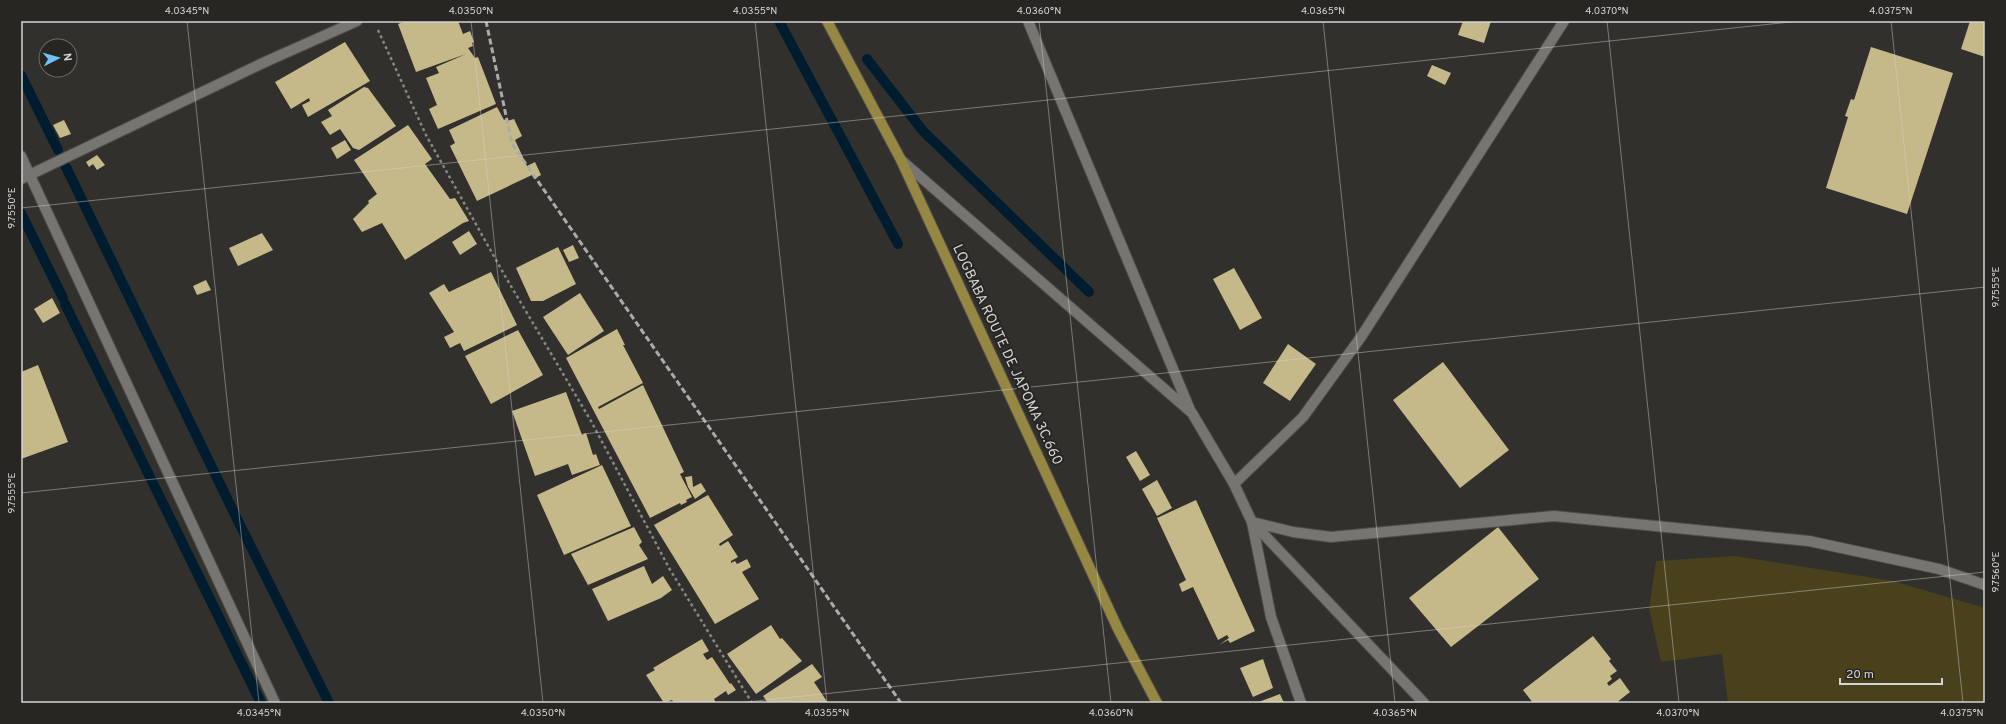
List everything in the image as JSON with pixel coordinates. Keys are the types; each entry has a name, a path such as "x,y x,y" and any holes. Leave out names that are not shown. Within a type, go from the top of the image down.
{"main road":[{"name":"LOGBABA ROUTE DE JAPOMA 3C.660","path":"827,21 901,160 1118,629 1157,703"}],"street":[{"path":"26,176 265,62 357,21"},
{"path":"1028,21 1192,413 1234,484 1252,522 1271,617 1302,703"},
{"path":"1234,484 1303,417 1361,337 1564,21"},
{"path":"21,156 26,176 275,703"},
{"path":"901,160 1192,413"},
{"path":"1252,522 1293,532 1331,537 1554,516 1809,541 1939,569 1985,585"},
{"path":"1252,522 1424,703"}],"path":[{"path":"377,28 426,135 505,276 591,421 669,568 752,703"}],"shaded area":[{"path":"1735,556 1893,581 1985,608 1985,703 1728,703 1722,654 1661,662 1649,609 1656,561"}],"building":[{"path":"405,21 458,21 463,34 470,31 474,42 472,43 473,46 468,48 475,58 478,57 496,104 438,129 429,109 437,105 426,78 439,73 436,67 466,54 416,72 398,24"},
{"path":"1463,21 1491,21 1484,43 1458,35"},
{"path":"1970,21 1985,21 1985,57 1961,49"},
{"path":"345,42 370,81 308,117 302,105 310,101 309,98 291,109 275,82"},
{"path":"1871,47 1953,73 1907,214 1826,188 1848,117 1845,116 1851,99 1854,100"},
{"path":"1432,65 1451,73 1445,85 1427,76"},
{"path":"364,87 368,88 396,126 359,150 353,148 340,129 330,135 321,122 332,116 328,110"},
{"path":"497,107 504,120 506,119 507,121 514,119 522,136 515,140 527,166 535,162 541,175 534,179 532,175 477,201 450,146 455,143 449,130"},
{"path":"64,120 71,134 60,138 53,125"},
{"path":"408,125 432,159 425,164 450,199 455,198 469,221 463,223 405,260 382,223 362,232 353,219 369,203 368,201 377,194 354,160"},
{"path":"345,140 351,150 337,159 331,148"},
{"path":"97,155 105,165 97,170 93,164 89,167 86,162"},
{"path":"469,231 477,244 460,255 452,242"},
{"path":"262,233 273,250 238,266 229,248"},
{"path":"573,245 579,258 569,262 563,250"},
{"path":"558,247 576,284 543,301 531,301 516,268"},
{"path":"1234,268 1262,318 1240,330 1213,279"},
{"path":"491,272 517,325 464,351 460,343 450,348 444,337 454,332 429,293 444,284 449,292"},
{"path":"206,280 211,290 197,295 193,286"},
{"path":"580,293 604,331 568,355 543,317"},
{"path":"52,298 60,313 43,323 34,309"},
{"path":"617,329 625,345 623,345 643,383 598,407 599,409 643,385 684,472 680,474 692,497 681,505 680,503 650,518 566,358"},
{"path":"518,330 543,375 491,404 465,356"},
{"path":"1288,344 1316,364 1290,401 1263,383"},
{"path":"1443,362 1509,450 1460,488 1393,400"},
{"path":"38,365 68,442 21,459 21,372"},
{"path":"566,392 582,435 586,433 593,455 596,454 600,465 572,475 568,464 535,476 512,411"},
{"path":"1136,451 1150,475 1140,481 1126,457"},
{"path":"602,465 631,526 564,555 537,495"},
{"path":"692,476 693,487 701,483 706,491 695,499 688,487 685,477"},
{"path":"1157,480 1172,508 1157,516 1142,489"},
{"path":"708,495 733,535 719,544 720,546 728,541 738,557 731,561 731,563 735,561 737,564 747,559 751,567 742,572 759,599 715,624 654,525"},
{"path":"1196,500 1255,631 1230,643 1228,640 1219,645 1229,638 1227,635 1218,640 1193,587 1182,592 1179,584 1186,580 1157,518"},
{"path":"634,527 642,542 639,545 648,559 588,585 571,554"},
{"path":"1498,527 1539,579 1451,647 1409,598"},
{"path":"644,566 652,584 663,576 672,590 661,598 608,621 592,589"},
{"path":"771,625 780,639 782,638 802,661 756,694 727,654"},
{"path":"1593,636 1611,659 1609,661 1617,671 1610,676 1612,679 1607,683 1609,686 1620,678 1630,692 1616,703 1533,703 1523,690"},
{"path":"702,639 709,651 703,654 707,660 712,657 730,684 731,683 736,690 728,695 726,691 714,699 716,703 674,703 672,700 664,703 646,675 655,670 653,668"},
{"path":"1263,659 1273,688 1253,697 1240,668"},
{"path":"812,664 822,677 814,682 828,703 768,703 763,696"},
{"path":"1280,694 1284,703 1256,703"}],"waterway":[{"path":"779,21 898,244"},
{"path":"867,59 923,131 1089,292"},
{"path":"21,75 58,150"},
{"path":"65,165 239,523 329,703"},
{"path":"21,213 63,298"},
{"path":"65,304 261,703"}],"railway":[{"path":"486,21 512,144 901,703"}]}
